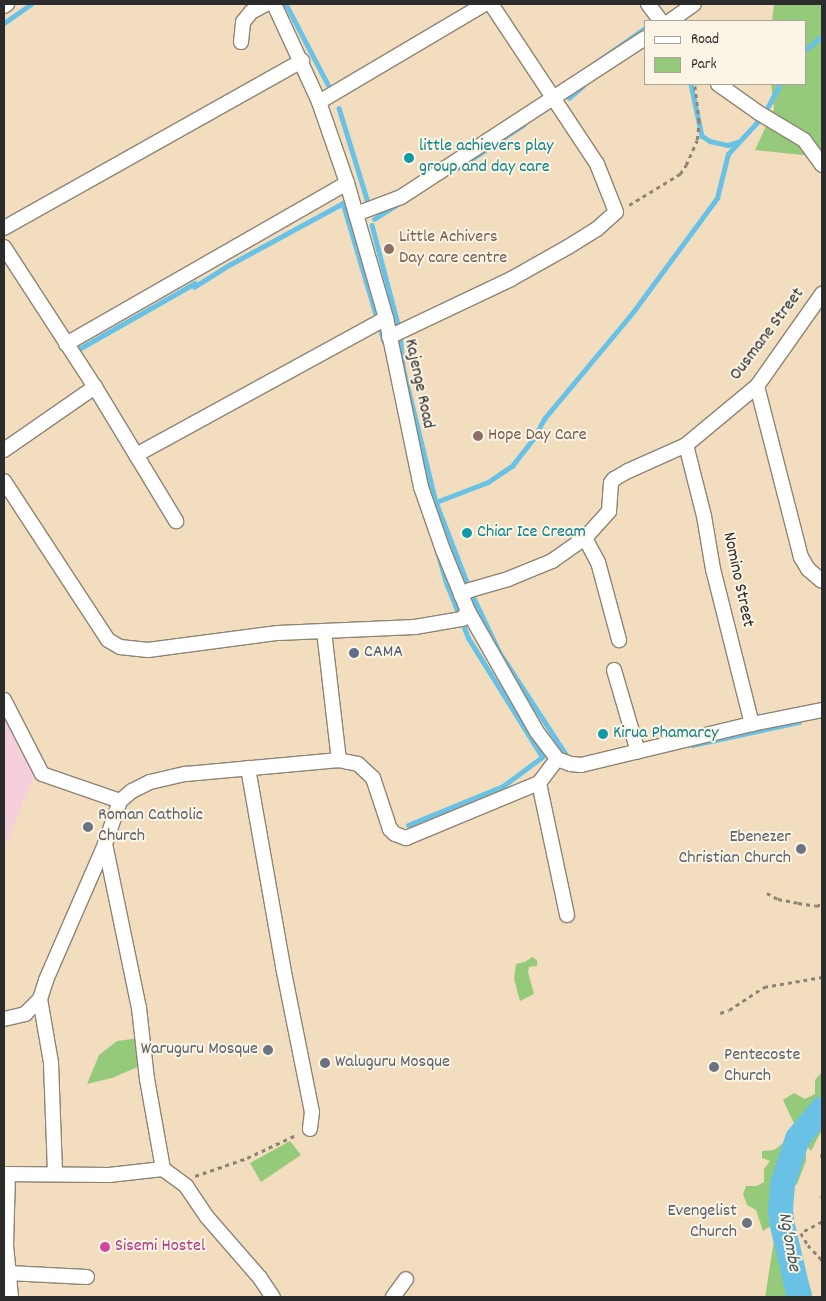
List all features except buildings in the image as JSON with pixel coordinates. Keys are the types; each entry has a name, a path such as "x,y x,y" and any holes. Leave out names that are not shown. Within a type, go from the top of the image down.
{"street":[{"path":"241,42 243,22 251,12 266,4"},
{"name":"Kajenge Road","path":"274,4 302,61 319,102 347,183 386,318 421,487 461,595 468,612 537,732 557,759"},
{"path":"319,102 486,4"},
{"path":"389,337 510,279 560,252 597,229 616,212 597,164 491,4"},
{"path":"648,4 660,20"},
{"path":"671,20 694,4"},
{"path":"356,214 401,197 644,39"},
{"path":"4,228 302,61"},
{"path":"719,85 764,117 804,140 822,165"},
{"path":"66,344 347,183"},
{"path":"4,248 95,387 176,521"},
{"name":"Ousmane Street","path":"461,595 470,590 508,579 552,562 585,538 609,512 612,503 611,483 614,479 628,470 686,444 757,386 822,294"},
{"path":"136,455 386,318"},
{"path":"757,386 801,557 808,569 822,581"},
{"path":"4,450 95,387"},
{"name":"Nomino Street","path":"686,444 704,516 713,569 752,724"},
{"path":"4,481 108,640 114,645 136,650 148,650 278,633 415,627 462,619 468,612"},
{"path":"585,538 598,562 619,640"},
{"path":"324,631 339,760"},
{"path":"614,670 638,752"},
{"path":"4,700 42,774 120,801"},
{"path":"55,1174 51,1063 40,999 46,980 106,844 120,801 132,792 150,782 169,777 339,760 358,764 373,778 390,829 395,834 406,838 539,782 557,759 581,765 752,724 822,710"},
{"path":"248,768 283,966 312,1112 310,1129"},
{"path":"539,782 567,915"},
{"path":"106,844 138,1008 147,1078 163,1169"},
{"path":"4,1019 25,1014 40,999"},
{"path":"11,1297 6,1276 6,1174 109,1175 163,1169 181,1181 207,1217 260,1278 273,1297"},
{"path":"6,1276 87,1277"},
{"path":"393,1297 406,1279"}],"path":[{"path":"616,212 665,184 683,170 697,140 699,112 694,85"},
{"path":"767,893 778,899 805,905 816,906 822,904"},
{"path":"720,1013 729,1010 764,987 822,977"},
{"path":"181,1181 248,1158 310,1129"},
{"path":"822,1154 822,1161"},
{"path":"822,1222 801,1234 822,1260"}],"shaded area":[{"path":"4,701 19,750 35,774 4,849"}],"green space":[{"path":"774,4 822,4 822,157 755,150 774,109 771,85 806,85 806,20 772,20"},
{"path":"532,957 537,960 537,966 529,967 528,972 534,994 520,1001 514,979 516,964 525,962"},
{"path":"139,1038 142,1065 112,1078 87,1084 99,1055 117,1041"},
{"path":"822,1072 822,1130 811,1151 801,1139 806,1147 806,1161 797,1184 788,1189 778,1221 803,1266 812,1293 811,1297 765,1297 777,1222 763,1231 756,1210 747,1205 743,1194 746,1186 757,1186 764,1182 764,1169 770,1161 762,1158 762,1151 774,1150 798,1132 783,1100 794,1093 805,1099 815,1094 815,1080"},
{"path":"290,1141 301,1155 261,1182 250,1163"}],"waterway":[{"path":"4,23 31,4"},
{"path":"286,4 332,92"},
{"path":"595,63 644,29"},
{"path":"806,49 822,36"},
{"path":"691,85 702,136 710,141 728,145 737,142"},
{"path":"372,225 400,332 403,367 436,502 488,482 512,466 533,439 544,419 633,312 717,198 728,154 763,116 779,85"},
{"path":"569,98 583,86"},
{"path":"339,108 368,202"},
{"path":"458,168 523,125"},
{"path":"194,287 229,265 343,203 384,341"},
{"path":"374,219 396,205"},
{"path":"73,349 79,349 195,283"},
{"path":"436,502 470,590 500,653 569,759"},
{"path":"408,825 503,786 542,757 468,638 446,583 436,549"},
{"path":"692,745 799,722"},
{"name":"Ng'ombe","path":"799,1297 781,1221 782,1184 797,1138 822,1108"}],"place":[{"name":"little achievers play group and day care","path":"409,158"},
{"name":"Little Achivers Day care centre","path":"389,249"},
{"name":"Hope Day Care","path":"478,436"},
{"name":"Chiar Ice Cream","path":"467,533"},
{"name":"CAMA","path":"354,653"},
{"name":"Kirua Phamarcy","path":"603,734"},
{"name":"Roman Catholic Church","path":"88,827"},
{"name":"Ebenezer Christian Church","path":"801,849"},
{"name":"Waruguru Mosque","path":"268,1050"},
{"name":"Waluguru Mosque","path":"325,1063"},
{"name":"Pentecoste Church","path":"714,1067"},
{"name":"Evengelist Church","path":"747,1223"},
{"name":"Sisemi Hostel","path":"105,1247"}]}
